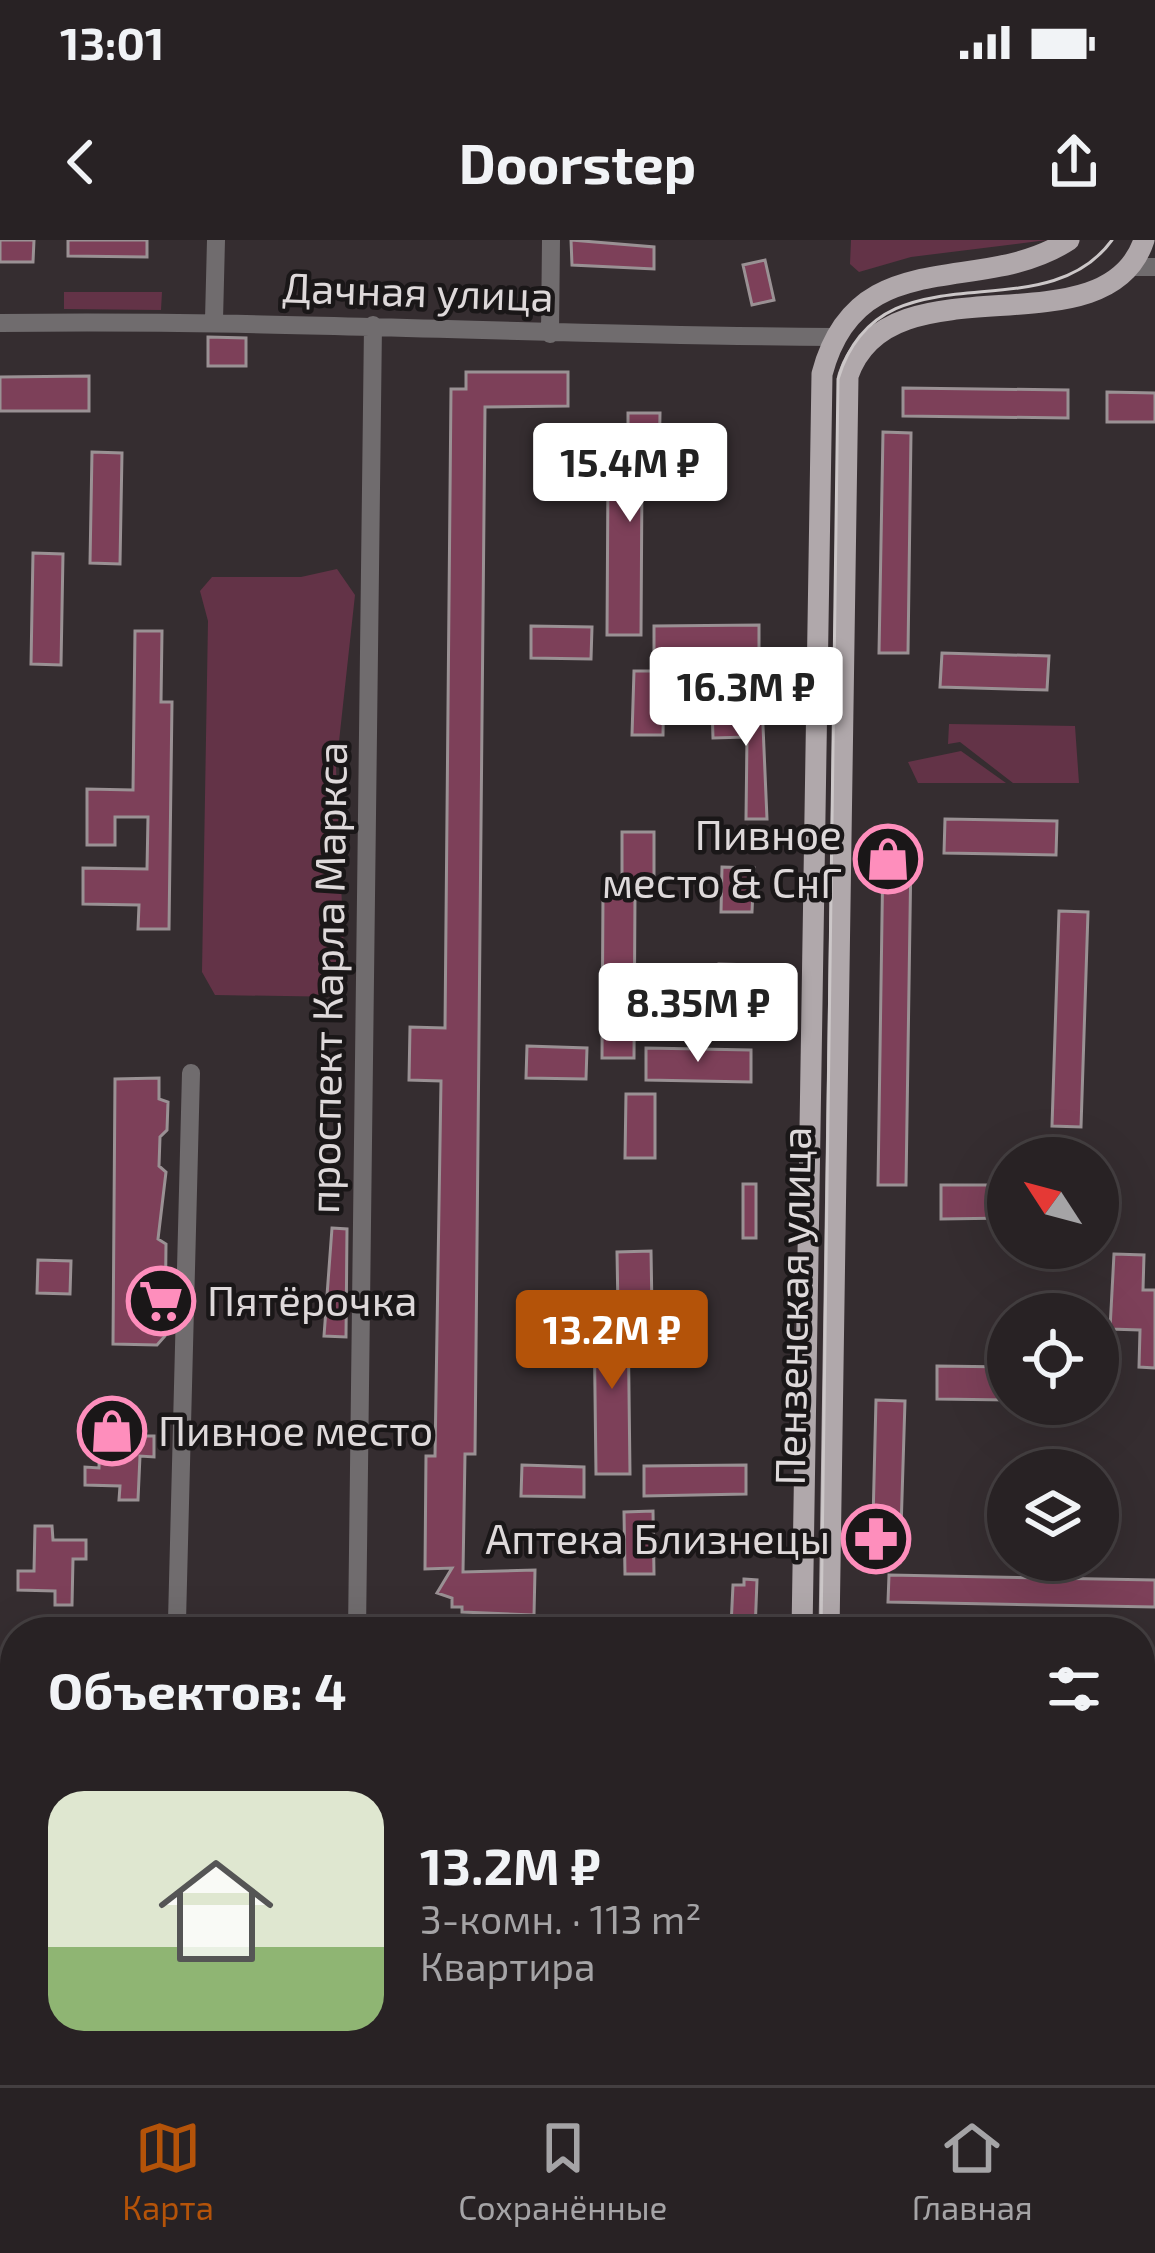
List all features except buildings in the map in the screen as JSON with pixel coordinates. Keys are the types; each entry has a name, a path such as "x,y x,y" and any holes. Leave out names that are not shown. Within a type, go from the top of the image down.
{"main road":[{"path":"1069,240 1040,255 902,273 862,299 837,332 868,340 884,326 912,317 1087,293 1129,267 1144,240"},
{"name":"Пензенская улица","path":"802,1617 822,374 837,332"},
{"name":"Пензенская улица","path":"829,1617 847,387 851,365 868,340"}],"street":[{"path":"214,320 216,240"},
{"path":"550,334 551,240"},
{"path":"1129,267 1155,267"},
{"name":"Дачная улица","path":"0,323 214,320 550,334 837,332"},
{"name":"проспект Карла Маркса","path":"357,1617 373,325"},
{"path":"177,1617 190,1073"}],"shaded area":[{"path":"851,240 1047,240 911,257 859,272 850,264"},
{"path":"64,292 162,292 161,310 64,309"},
{"path":"337,569 355,595 336,769 346,997 215,995 202,972 208,621 200,591 212,577 301,577"},
{"path":"949,724 1075,726 1079,783 1013,783 960,742 948,744"},
{"path":"961,751 1006,783 918,783 908,762"}],"tram line":[{"path":"821,1617 838,379 859,337 889,312 925,299 1046,283 1082,268 1112,240"}],"place":[{"name":"Пивное место & СнГ","path":"888,859"},
{"name":"Пятёрочка","path":"161,1301"},
{"name":"Пивное место","path":"112,1431"},
{"name":"Аптека Близнецы","path":"876,1539"}]}
